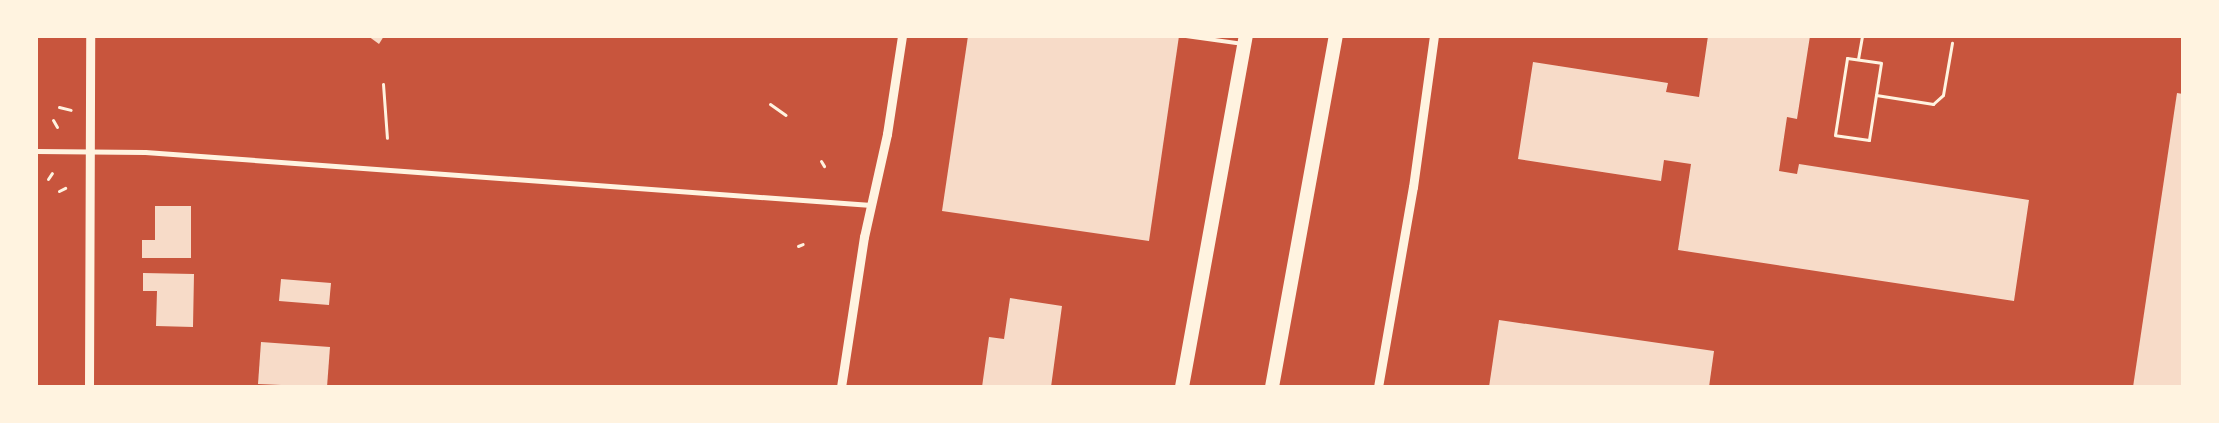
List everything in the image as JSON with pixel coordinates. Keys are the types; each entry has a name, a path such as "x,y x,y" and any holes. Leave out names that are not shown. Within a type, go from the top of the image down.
{"highway":[{"path":"1272,387 1336,36"},
{"path":"1182,387 1245,40"}],"street":[{"path":"88,387 90,36"},
{"path":"841,387 871,205 887,134 902,36"},
{"path":"1378,387 1413,187 1434,36"},
{"path":"36,151 247,159 871,205"}],"lane":[{"path":"1186,36 1245,40"}],"path":[{"path":"1858,59 1862,36"},
{"path":"1876,95 1933,104 1943,96 1952,43"},
{"path":"1847,58 1858,59 1881,63 1870,140 1835,135 1847,58"},
{"path":"382,84 387,138"},
{"path":"770,104 786,115"},
{"path":"60,107 72,110"},
{"path":"53,120 57,127"},
{"path":"821,161 824,166"},
{"path":"48,179 52,174"},
{"path":"59,190 65,188"},
{"path":"798,246 803,244"}],"building":[{"path":"368,36 384,36 379,44"},
{"path":"968,36 1179,36 1149,241 942,211"},
{"path":"1708,36 1810,36 1797,119 1787,117 1779,171 1797,174 1799,164 2029,200 2014,301 1678,250 1691,164 1664,160 1661,181 1518,159 1533,62 1668,83 1666,92 1699,97"},
{"path":"2177,93 2183,94 2183,387 2133,387"},
{"path":"155,206 191,206 191,258 142,258 142,240 155,240"},
{"path":"143,273 194,274 193,327 156,326 157,291 143,291"},
{"path":"281,279 331,283 329,305 279,301"},
{"path":"1010,298 1062,306 1051,387 982,387 989,337 1004,339"},
{"path":"1499,320 1714,351 1709,387 1489,387"},
{"path":"261,342 330,347 327,387 258,384"}]}
